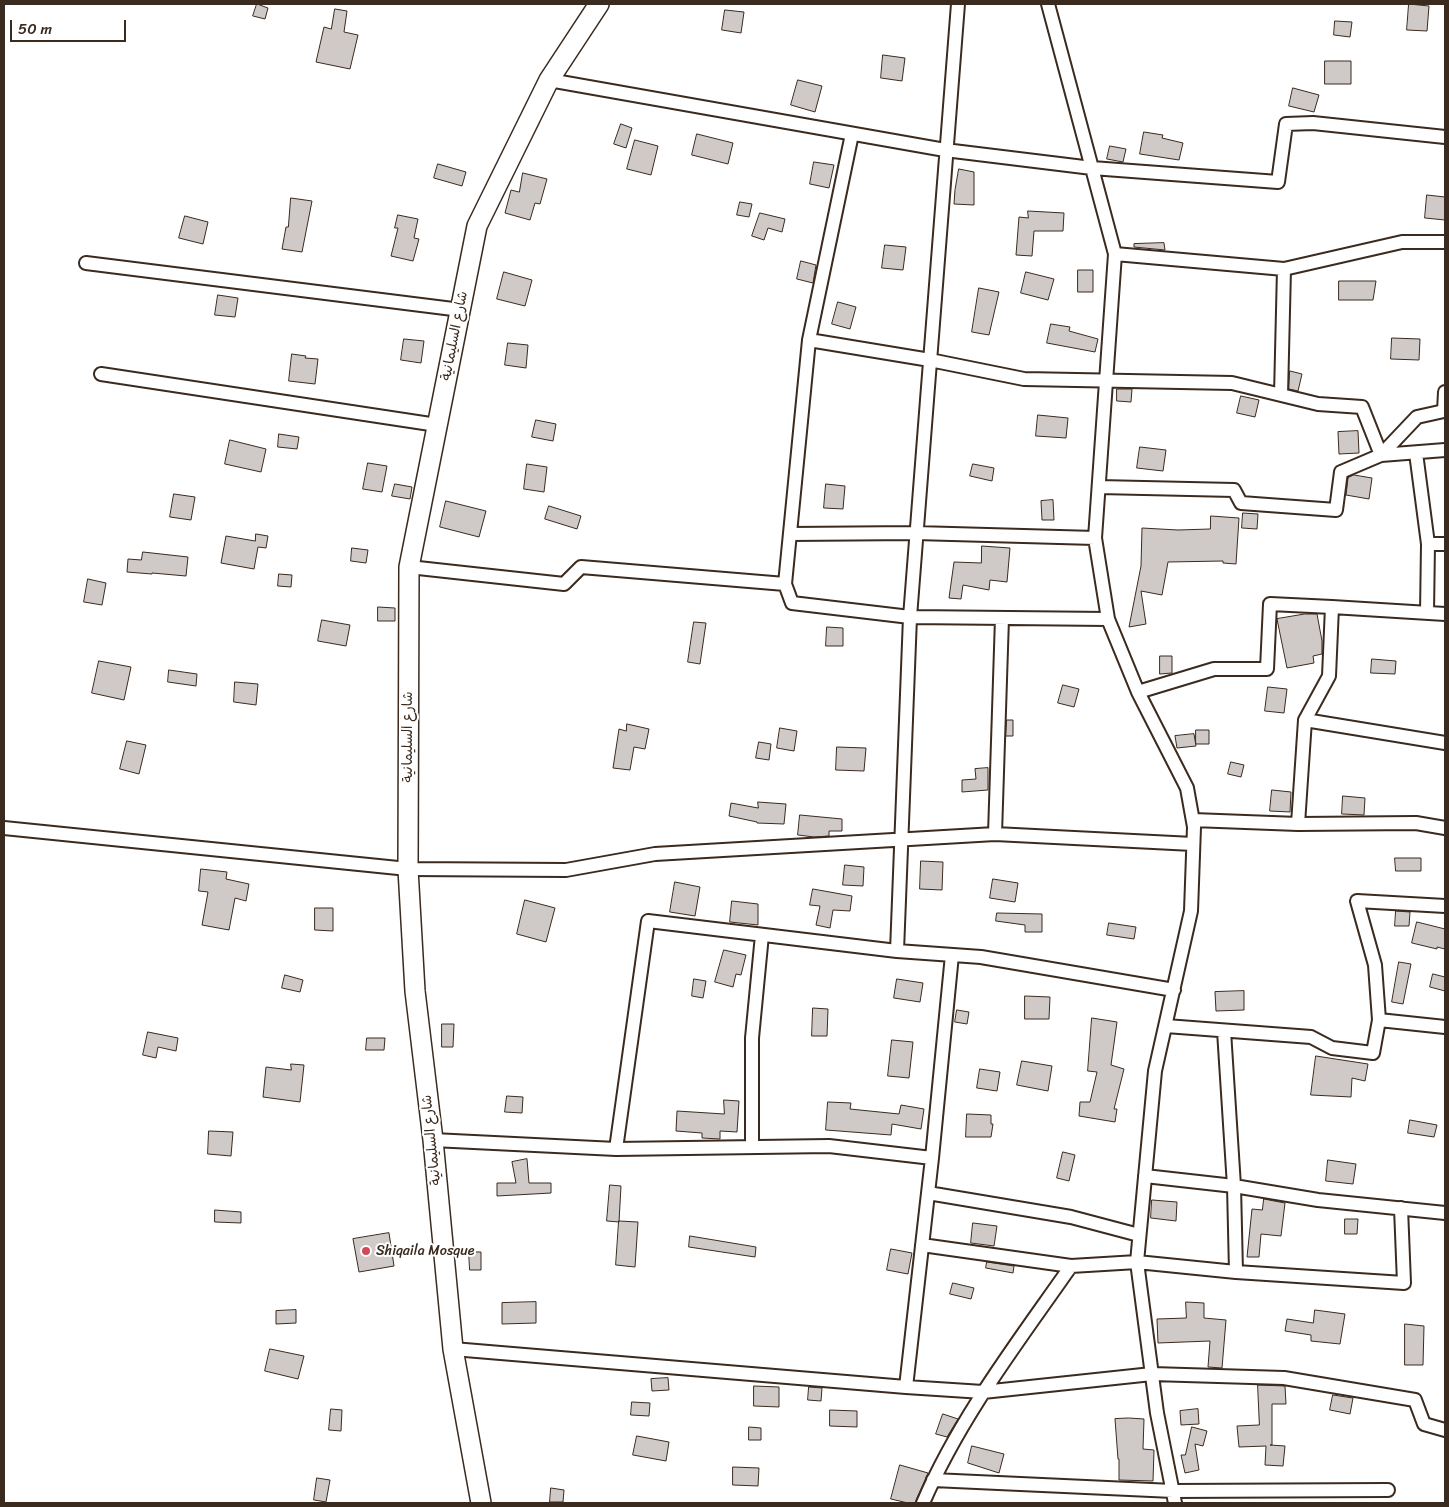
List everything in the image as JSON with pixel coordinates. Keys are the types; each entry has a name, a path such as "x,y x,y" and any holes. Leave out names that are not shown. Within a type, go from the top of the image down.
{"street":[{"name":"شارع السليمانية","path":"481,1503 453,1349 433,1140 415,991 408,869 409,567 477,226 549,80 599,4"},
{"path":"897,951 910,617 958,4"},
{"path":"1048,4 1115,254 1095,538 1108,619 1138,692 1187,788 1194,827 1191,912 1155,1071 1137,1262 1157,1413 1174,1497"},
{"path":"549,80 946,150 1092,168 1278,182 1286,124 1313,123 1445,137"},
{"path":"852,134 809,340 785,584 792,603 910,617 1108,619"},
{"path":"1115,254 1284,269 1402,242 1445,242"},
{"path":"86,263 460,310"},
{"path":"1281,395 1284,269"},
{"path":"809,340 930,360 1024,379 1232,382 1318,404 1362,407 1381,455"},
{"path":"101,374 437,425"},
{"path":"1381,455 1417,417 1444,411 1445,392"},
{"path":"1099,487 1234,490 1241,503 1336,510 1341,472 1381,455 1445,450"},
{"path":"1416,453 1428,544 1427,613"},
{"path":"790,534 916,533 1095,538"},
{"path":"1428,544 1445,544"},
{"path":"409,567 564,584 581,567 785,584"},
{"path":"1138,692 1214,669 1267,669 1270,604 1445,614"},
{"path":"1298,824 1305,720 1329,676 1332,607"},
{"path":"995,834 1002,618"},
{"path":"1305,720 1445,742"},
{"path":"1193,820 1298,824 1416,823 1445,828"},
{"path":"4,828 408,869 566,870 655,854 995,834 1193,844"},
{"path":"1166,1026 1311,1037 1332,1048 1373,1053 1379,1020 1375,965 1357,901 1445,906"},
{"path":"616,1149 648,921 897,951 981,957 1174,990"},
{"path":"752,1146 752,1038 762,935"},
{"path":"906,1387 932,1158 952,955"},
{"path":"1379,1020 1445,1027"},
{"path":"1224,1031 1234,1186 1236,1272"},
{"path":"433,1140 616,1149 829,1146 932,1158"},
{"path":"1145,1176 1234,1186 1318,1200 1445,1212"},
{"path":"928,1193 1071,1217 1139,1235"},
{"path":"922,1245 1072,1266 1137,1262 1236,1272 1404,1283 1401,1208"},
{"path":"923,1503 933,1480 983,1392 1072,1266"},
{"path":"453,1349 983,1392 1152,1374 1284,1378 1415,1400 1424,1424 1445,1430"},
{"path":"933,1480 1174,1497 1388,1490"}],"building":[{"path":"257,4 268,8 265,19 253,16"},
{"path":"1409,4 1429,6 1427,31 1407,30"},
{"path":"335,9 347,11 344,32 358,35 350,69 316,62 324,27 331,29"},
{"path":"725,10 744,12 741,33 722,30"},
{"path":"1335,21 1352,22 1350,37 1334,35"},
{"path":"883,55 905,58 902,81 881,78"},
{"path":"1325,61 1351,61 1351,84 1325,84"},
{"path":"798,80 822,86 815,112 791,105"},
{"path":"1293,88 1319,95 1314,112 1289,106"},
{"path":"621,124 632,128 626,148 614,144"},
{"path":"1144,132 1163,135 1162,138 1183,143 1179,160 1140,154"},
{"path":"697,134 733,143 728,164 692,155"},
{"path":"635,140 658,146 651,175 627,169"},
{"path":"1110,146 1126,149 1123,162 1107,159"},
{"path":"814,162 834,165 829,188 810,184"},
{"path":"438,164 466,172 462,186 434,178"},
{"path":"959,169 974,172 974,205 954,204"},
{"path":"523,173 547,179 540,204 535,203 530,220 505,213 511,190 519,192"},
{"path":"1427,195 1445,197 1445,220 1425,218"},
{"path":"291,198 312,201 302,252 282,249 286,227 288,227"},
{"path":"740,202 752,204 749,217 737,215"},
{"path":"1028,211 1064,213 1063,231 1034,231 1032,256 1016,255 1019,217 1028,218"},
{"path":"760,213 785,219 782,232 768,228 764,240 752,236"},
{"path":"398,215 418,219 414,238 419,239 413,261 391,256 398,228 395,228"},
{"path":"185,216 208,222 203,244 179,238"},
{"path":"1164,243 1165,250 1134,247 1134,244"},
{"path":"885,245 906,247 903,270 882,268"},
{"path":"801,261 816,265 813,283 797,279"},
{"path":"1078,270 1093,270 1093,292 1078,292"},
{"path":"504,272 532,280 525,306 497,299"},
{"path":"1026,272 1054,279 1048,300 1021,293"},
{"path":"1339,281 1376,281 1373,300 1339,300"},
{"path":"979,288 999,292 989,335 972,332"},
{"path":"218,295 238,298 235,317 215,315"},
{"path":"838,302 856,307 850,329 832,324"},
{"path":"1051,324 1070,327 1069,331 1098,339 1095,352 1047,343"},
{"path":"1392,338 1420,339 1419,360 1391,359"},
{"path":"404,339 424,341 421,363 401,360"},
{"path":"508,343 528,345 526,368 505,365"},
{"path":"292,354 318,359 315,384 289,381"},
{"path":"1290,371 1302,374 1298,391 1289,389"},
{"path":"1117,389 1132,389 1131,402 1117,401"},
{"path":"1241,396 1259,400 1255,417 1237,413"},
{"path":"1038,415 1068,418 1066,438 1036,436"},
{"path":"536,420 556,424 553,441 532,437"},
{"path":"1358,431 1359,453 1339,454 1338,432"},
{"path":"279,434 299,437 297,449 278,447"},
{"path":"230,440 266,449 261,472 225,464"},
{"path":"1140,447 1166,450 1163,471 1137,468"},
{"path":"368,463 387,466 382,492 363,489"},
{"path":"527,464 547,467 544,492 524,489"},
{"path":"973,464 994,468 992,481 970,476"},
{"path":"1354,475 1372,478 1369,499 1346,495 1348,478"},
{"path":"395,484 412,487 410,499 392,496"},
{"path":"826,484 845,486 843,509 824,508"},
{"path":"174,494 195,497 191,520 170,517"},
{"path":"1053,500 1054,520 1042,520 1041,501"},
{"path":"446,501 486,511 479,537 440,527"},
{"path":"549,506 581,516 577,529 545,519"},
{"path":"1243,513 1258,514 1257,529 1242,528"},
{"path":"1211,516 1239,518 1236,564 1223,563 1223,561 1168,562 1162,595 1141,591 1146,624 1129,627 1141,566 1142,528 1210,529"},
{"path":"256,534 268,536 266,548 258,547 254,569 221,563 226,536 255,541"},
{"path":"982,546 1010,548 1007,582 990,580 989,590 963,585 961,599 949,598 954,562 981,563"},
{"path":"352,548 368,550 366,563 351,561"},
{"path":"143,552 188,557 186,576 127,572 128,559 141,560"},
{"path":"279,574 292,575 291,587 278,586"},
{"path":"88,579 106,583 102,605 84,602"},
{"path":"378,607 395,608 395,621 378,621"},
{"path":"1317,614 1322,641 1322,654 1313,656 1314,663 1287,668 1277,619"},
{"path":"322,620 350,625 346,646 318,641"},
{"path":"694,622 706,623 700,664 688,662"},
{"path":"827,627 843,628 843,646 826,646"},
{"path":"1160,656 1172,656 1172,673 1160,674"},
{"path":"1372,659 1396,661 1395,674 1371,673"},
{"path":"99,661 131,667 124,700 92,693"},
{"path":"169,670 197,674 196,686 168,682"},
{"path":"235,682 258,684 256,705 234,702"},
{"path":"1063,685 1079,689 1074,707 1058,703"},
{"path":"1268,687 1287,689 1284,713 1265,711"},
{"path":"1007,720 1013,720 1013,736 1006,736"},
{"path":"627,724 649,729 645,749 634,747 630,770 613,768 619,729 626,731"},
{"path":"780,728 797,731 794,751 777,748"},
{"path":"1196,730 1209,730 1209,744 1196,744"},
{"path":"1194,734 1196,746 1177,748 1175,736"},
{"path":"127,741 146,745 139,774 120,769"},
{"path":"759,742 771,744 769,760 756,758"},
{"path":"837,747 866,748 864,771 836,770"},
{"path":"1231,762 1244,765 1241,777 1228,774"},
{"path":"988,768 988,790 962,792 962,780 976,779 975,769"},
{"path":"1272,790 1291,792 1290,812 1270,811"},
{"path":"1343,796 1365,798 1364,815 1342,814"},
{"path":"758,802 786,804 784,824 757,823 729,816 731,803 758,808"},
{"path":"800,815 842,819 842,831 829,831 829,836 798,835"},
{"path":"1395,858 1421,858 1421,871 1396,871"},
{"path":"921,861 943,862 942,890 920,889"},
{"path":"845,865 864,867 863,886 843,885"},
{"path":"201,869 227,872 226,879 249,884 246,901 235,898 229,930 202,925 208,892 199,891"},
{"path":"993,879 1018,883 1015,902 990,898"},
{"path":"675,882 700,887 695,916 670,912"},
{"path":"813,889 852,896 850,911 833,910 830,928 816,925 820,906 810,905"},
{"path":"525,900 555,908 546,942 517,934"},
{"path":"732,901 758,904 758,925 730,922"},
{"path":"315,908 333,908 333,931 315,930"},
{"path":"1396,911 1410,912 1409,926 1395,926"},
{"path":"997,913 1042,914 1042,932 1025,932 1025,925 996,921"},
{"path":"1417,922 1445,929 1445,949 1412,943"},
{"path":"1109,923 1136,927 1134,939 1107,935"},
{"path":"724,950 746,955 741,975 736,974 733,987 715,982"},
{"path":"1399,962 1411,964 1403,1004 1392,1002"},
{"path":"1433,974 1445,977 1445,991 1430,987"},
{"path":"285,975 303,980 300,992 282,988"},
{"path":"694,979 706,981 703,998 692,996"},
{"path":"897,979 923,983 920,1002 894,998"},
{"path":"1244,991 1244,1010 1216,1011 1215,992"},
{"path":"1025,996 1050,997 1049,1019 1025,1019"},
{"path":"813,1008 828,1009 827,1036 812,1036"},
{"path":"957,1010 969,1012 967,1024 955,1022"},
{"path":"1092,1018 1117,1022 1111,1065 1124,1069 1114,1109 1117,1109 1115,1122 1079,1116 1080,1102 1090,1102 1097,1072 1088,1071"},
{"path":"442,1024 454,1024 453,1047 442,1047"},
{"path":"148,1032 178,1038 176,1051 158,1047 156,1058 143,1055"},
{"path":"367,1038 385,1038 384,1050 366,1050"},
{"path":"892,1040 913,1042 909,1078 888,1076"},
{"path":"1316,1056 1368,1064 1365,1081 1352,1078 1351,1097 1311,1095"},
{"path":"1022,1061 1052,1066 1048,1091 1017,1085"},
{"path":"291,1064 304,1065 300,1102 263,1097 266,1067 291,1070"},
{"path":"980,1069 1000,1072 997,1091 977,1088"},
{"path":"507,1096 523,1097 522,1113 505,1112"},
{"path":"724,1100 739,1101 737,1132 720,1131 720,1139 702,1138 702,1133 676,1131 677,1111 724,1114"},
{"path":"828,1102 851,1103 850,1109 899,1114 901,1105 924,1109 921,1129 892,1124 891,1135 826,1130"},
{"path":"967,1114 991,1115 991,1124 993,1124 991,1137 966,1137"},
{"path":"1410,1120 1437,1125 1434,1137 1408,1133"},
{"path":"209,1131 233,1132 231,1156 208,1154"},
{"path":"1063,1152 1075,1155 1069,1181 1057,1178"},
{"path":"527,1159 529,1183 551,1183 551,1193 497,1196 497,1183 516,1183 512,1162"},
{"path":"1328,1160 1356,1164 1353,1184 1326,1181"},
{"path":"610,1185 621,1186 619,1222 607,1221"},
{"path":"1264,1199 1285,1203 1281,1236 1261,1234 1259,1257 1247,1257 1252,1209 1262,1210"},
{"path":"1152,1200 1177,1202 1176,1221 1151,1218"},
{"path":"215,1210 241,1212 241,1223 215,1222"},
{"path":"1345,1219 1358,1219 1357,1234 1345,1234"},
{"path":"619,1221 638,1222 635,1267 616,1265"},
{"path":"973,1223 997,1226 994,1246 971,1243"},
{"path":"389,1233 394,1266 359,1272 353,1239"},
{"path":"690,1236 756,1247 755,1257 689,1247"},
{"path":"891,1249 912,1253 908,1274 887,1270"},
{"path":"469,1252 481,1252 481,1270 470,1270"},
{"path":"987,1262 1014,1266 1013,1273 986,1268"},
{"path":"953,1283 974,1288 971,1299 950,1294"},
{"path":"536,1302 536,1323 502,1324 502,1303"},
{"path":"1186,1302 1204,1303 1204,1318 1226,1320 1222,1368 1208,1367 1210,1341 1158,1343 1157,1319 1186,1318"},
{"path":"296,1310 296,1323 276,1324 276,1311"},
{"path":"1315,1310 1345,1314 1340,1344 1311,1341 1311,1335 1285,1331 1287,1319 1313,1323"},
{"path":"1405,1324 1424,1326 1423,1365 1405,1365"},
{"path":"270,1349 304,1356 298,1379 265,1371"},
{"path":"668,1378 669,1390 652,1391 651,1379"},
{"path":"1258,1385 1285,1386 1286,1404 1272,1404 1272,1445 1270,1445 1285,1446 1283,1466 1265,1465 1266,1446 1239,1447 1237,1426 1259,1425"},
{"path":"754,1386 779,1387 779,1407 754,1406"},
{"path":"809,1387 822,1388 821,1401 808,1400"},
{"path":"1333,1395 1353,1398 1350,1414 1330,1410"},
{"path":"632,1402 650,1403 649,1416 631,1415"},
{"path":"331,1409 342,1410 341,1431 329,1430"},
{"path":"1198,1409 1199,1424 1181,1425 1180,1411"},
{"path":"830,1410 857,1411 857,1427 830,1426"},
{"path":"943,1414 958,1419 947,1437 936,1434"},
{"path":"1115,1419 1144,1419 1143,1449 1154,1450 1153,1481 1119,1480"},
{"path":"749,1427 761,1428 761,1440 749,1440"},
{"path":"1192,1427 1207,1431 1203,1446 1195,1444 1199,1470 1185,1473 1181,1455 1185,1455"},
{"path":"637,1436 669,1442 666,1461 633,1455"},
{"path":"972,1446 1004,1454 999,1473 968,1463"},
{"path":"900,1465 928,1473 915,1503 891,1499"},
{"path":"733,1467 759,1468 758,1486 733,1485"},
{"path":"317,1478 330,1480 326,1502 314,1500"},
{"path":"551,1488 564,1490 563,1502 550,1502"}],"place":[{"name":"Shiqaila Mosque","path":"366,1251"}]}
